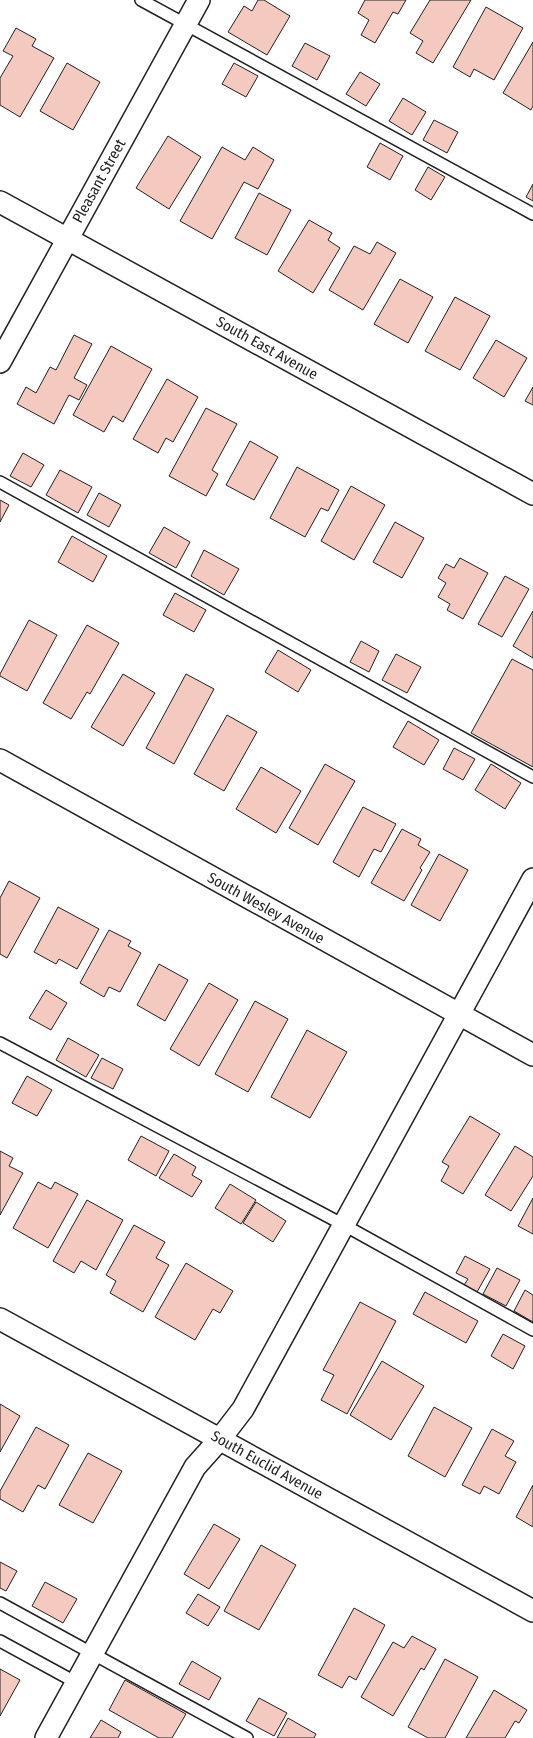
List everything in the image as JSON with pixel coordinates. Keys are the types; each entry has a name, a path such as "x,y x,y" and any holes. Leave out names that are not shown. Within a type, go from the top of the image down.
{"street":[{"name":"Pleasant Street","path":"0,362 199,0"},
{"name":"South East Avenue","path":"0,202 533,494"},
{"name":"South Wesley Avenue","path":"0,760 533,1055"},
{"path":"46,1738 195,1467 243,1409 533,879"},
{"name":"South Euclid Avenue","path":"0,1319 533,1611"}],"lane":[{"path":"141,0 533,214"},
{"path":"0,482 533,777"},
{"path":"0,1043 344,1225 533,1330"},
{"path":"0,1604 248,1738"},
{"path":"0,1641 77,1683"}],"building":[{"path":"258,0 264,0 290,16 267,55 228,32 244,6 252,11"},
{"path":"365,0 406,0 398,14 393,12 375,43 361,35 369,20 358,13"},
{"path":"430,0 471,0 433,63 416,53 423,41 410,33"},
{"path":"486,7 523,28 494,80 474,69 470,77 453,67"},
{"path":"16,28 36,39 32,46 54,58 20,117 0,105 0,78 13,56 3,51"},
{"path":"533,42 533,106 531,110 503,93"},
{"path":"305,43 330,56 317,80 292,66"},
{"path":"67,63 100,82 73,130 40,111"},
{"path":"234,63 258,76 246,97 222,84"},
{"path":"360,72 380,84 366,106 346,94"},
{"path":"403,98 426,112 412,135 389,121"},
{"path":"434,120 458,132 447,153 423,140"},
{"path":"168,136 201,157 169,209 136,188"},
{"path":"380,143 403,156 390,180 367,167"},
{"path":"222,147 245,160 253,147 274,160 258,189 244,182 212,239 180,221"},
{"path":"428,167 445,177 431,200 415,190"},
{"path":"533,184 533,201 526,197"},
{"path":"259,193 291,210 267,255 235,238"},
{"path":"309,220 332,233 328,240 340,248 313,293 278,271"},
{"path":"377,242 396,253 363,310 329,290 354,246 370,254"},
{"path":"400,279 433,297 408,343 374,324"},
{"path":"455,297 490,316 460,370 425,351"},
{"path":"74,335 92,344 74,378 87,385 79,400 69,395 54,424 17,404 26,387 36,393 50,367 56,370"},
{"path":"496,340 527,358 504,397 473,378"},
{"path":"111,346 152,369 123,422 113,416 104,432 73,415"},
{"path":"167,379 198,397 173,442 166,438 158,453 133,439"},
{"path":"533,387 533,405 525,401"},
{"path":"206,408 237,424 212,470 218,474 206,496 169,476"},
{"path":"250,441 278,457 254,500 226,485"},
{"path":"23,453 44,465 31,487 10,476"},
{"path":"297,467 339,490 328,511 321,508 305,537 270,518"},
{"path":"60,470 92,487 78,513 46,495"},
{"path":"351,486 385,505 354,560 321,541"},
{"path":"99,493 121,505 109,527 87,515"},
{"path":"0,500 9,505 0,522"},
{"path":"395,522 424,538 402,578 373,562"},
{"path":"164,527 190,542 176,568 149,553"},
{"path":"72,536 107,556 93,582 58,562"},
{"path":"204,550 239,569 224,595 191,576"},
{"path":"460,558 488,573 463,619 447,610 450,604 438,597 446,583 438,578 446,564 454,568"},
{"path":"505,576 529,589 502,637 478,624"},
{"path":"175,593 206,610 194,632 163,615"},
{"path":"533,611 533,658 513,646"},
{"path":"29,620 57,635 27,691 0,676 0,674"},
{"path":"87,625 119,643 90,694 87,692 71,719 43,703"},
{"path":"361,641 379,651 369,672 350,662"},
{"path":"278,650 311,670 298,692 265,672"},
{"path":"396,654 421,667 407,693 382,680"},
{"path":"512,659 533,670 533,767 471,733"},
{"path":"123,674 155,693 123,746 91,727"},
{"path":"186,674 214,689 174,764 146,748"},
{"path":"227,715 257,732 224,791 194,774"},
{"path":"408,721 439,740 424,765 393,747"},
{"path":"454,748 475,759 463,780 443,769"},
{"path":"325,764 355,781 318,845 289,828"},
{"path":"491,764 521,783 505,809 475,790"},
{"path":"261,767 301,791 276,833 236,809"},
{"path":"363,807 396,824 381,852 374,849 359,877 333,862"},
{"path":"402,829 421,839 418,845 430,852 404,901 371,883"},
{"path":"439,854 468,870 440,921 411,905"},
{"path":"9,881 40,898 7,958 0,954 0,898"},
{"path":"58,907 99,929 77,969 59,959 56,964 34,952"},
{"path":"109,930 131,941 128,946 141,953 120,992 109,987 104,997 80,983"},
{"path":"159,964 188,980 165,1021 137,1005"},
{"path":"209,983 238,1000 199,1066 170,1049"},
{"path":"46,990 67,1003 51,1030 29,1018"},
{"path":"255,1001 288,1019 248,1092 215,1074"},
{"path":"307,1030 347,1052 310,1118 271,1097"},
{"path":"68,1038 99,1055 86,1077 56,1060"},
{"path":"102,1058 123,1069 113,1089 91,1078"},
{"path":"27,1076 52,1090 37,1116 12,1103"},
{"path":"470,1116 500,1134 463,1194 441,1181 449,1166 442,1162"},
{"path":"141,1136 169,1151 156,1176 128,1160"},
{"path":"515,1146 533,1157 533,1176 511,1211 485,1195"},
{"path":"0,1151 13,1158 9,1166 23,1173 0,1215"},
{"path":"174,1154 196,1167 192,1175 202,1181 192,1197 159,1178"},
{"path":"38,1182 51,1189 55,1182 78,1194 48,1248 13,1228"},
{"path":"230,1184 256,1200 241,1224 215,1208"},
{"path":"533,1198 533,1234 518,1226"},
{"path":"87,1200 123,1220 96,1270 81,1261 74,1273 53,1261"},
{"path":"256,1202 286,1221 273,1242 243,1223"},
{"path":"134,1225 165,1242 156,1258 169,1265 143,1312 110,1293 116,1281 106,1275"},
{"path":"465,1256 490,1269 477,1292 464,1285 468,1279 456,1273"},
{"path":"186,1263 233,1291 220,1313 213,1309 195,1340 155,1317"},
{"path":"497,1268 520,1280 506,1306 483,1294"},
{"path":"525,1290 533,1295 533,1322 514,1311"},
{"path":"425,1292 478,1321 466,1343 413,1314"},
{"path":"360,1302 396,1321 347,1414 321,1400 334,1375 323,1370"},
{"path":"503,1334 525,1346 513,1369 491,1356"},
{"path":"382,1361 424,1386 391,1440 350,1415"},
{"path":"0,1404 20,1416 0,1452"},
{"path":"434,1407 472,1428 445,1477 408,1456"},
{"path":"36,1427 69,1445 45,1489 38,1485 23,1512 0,1499 0,1491"},
{"path":"492,1429 514,1441 505,1456 516,1462 499,1494 484,1486 480,1494 462,1485"},
{"path":"88,1453 122,1471 93,1523 59,1505"},
{"path":"533,1485 533,1527 516,1517"},
{"path":"214,1524 240,1539 209,1589 184,1574"},
{"path":"261,1545 296,1565 259,1630 224,1611"},
{"path":"0,1562 17,1571 6,1591 0,1588"},
{"path":"45,1582 77,1599 63,1623 32,1606"},
{"path":"198,1594 220,1607 208,1626 186,1613"},
{"path":"354,1608 385,1625 356,1680 349,1676 342,1688 318,1675"},
{"path":"412,1636 436,1649 424,1670 421,1668 393,1716 361,1697 393,1642 404,1648"},
{"path":"445,1659 478,1677 445,1738 428,1738 408,1727"},
{"path":"192,1661 221,1678 209,1700 179,1684"},
{"path":"0,1669 20,1680 0,1716"},
{"path":"125,1680 186,1714 172,1738 159,1738 109,1710"},
{"path":"494,1690 527,1710 519,1723 515,1721 505,1738 466,1738"},
{"path":"259,1698 287,1713 274,1736 246,1721"},
{"path":"288,1718 316,1734 314,1738 277,1738"},
{"path":"101,1720 121,1732 118,1738 90,1738"}]}
